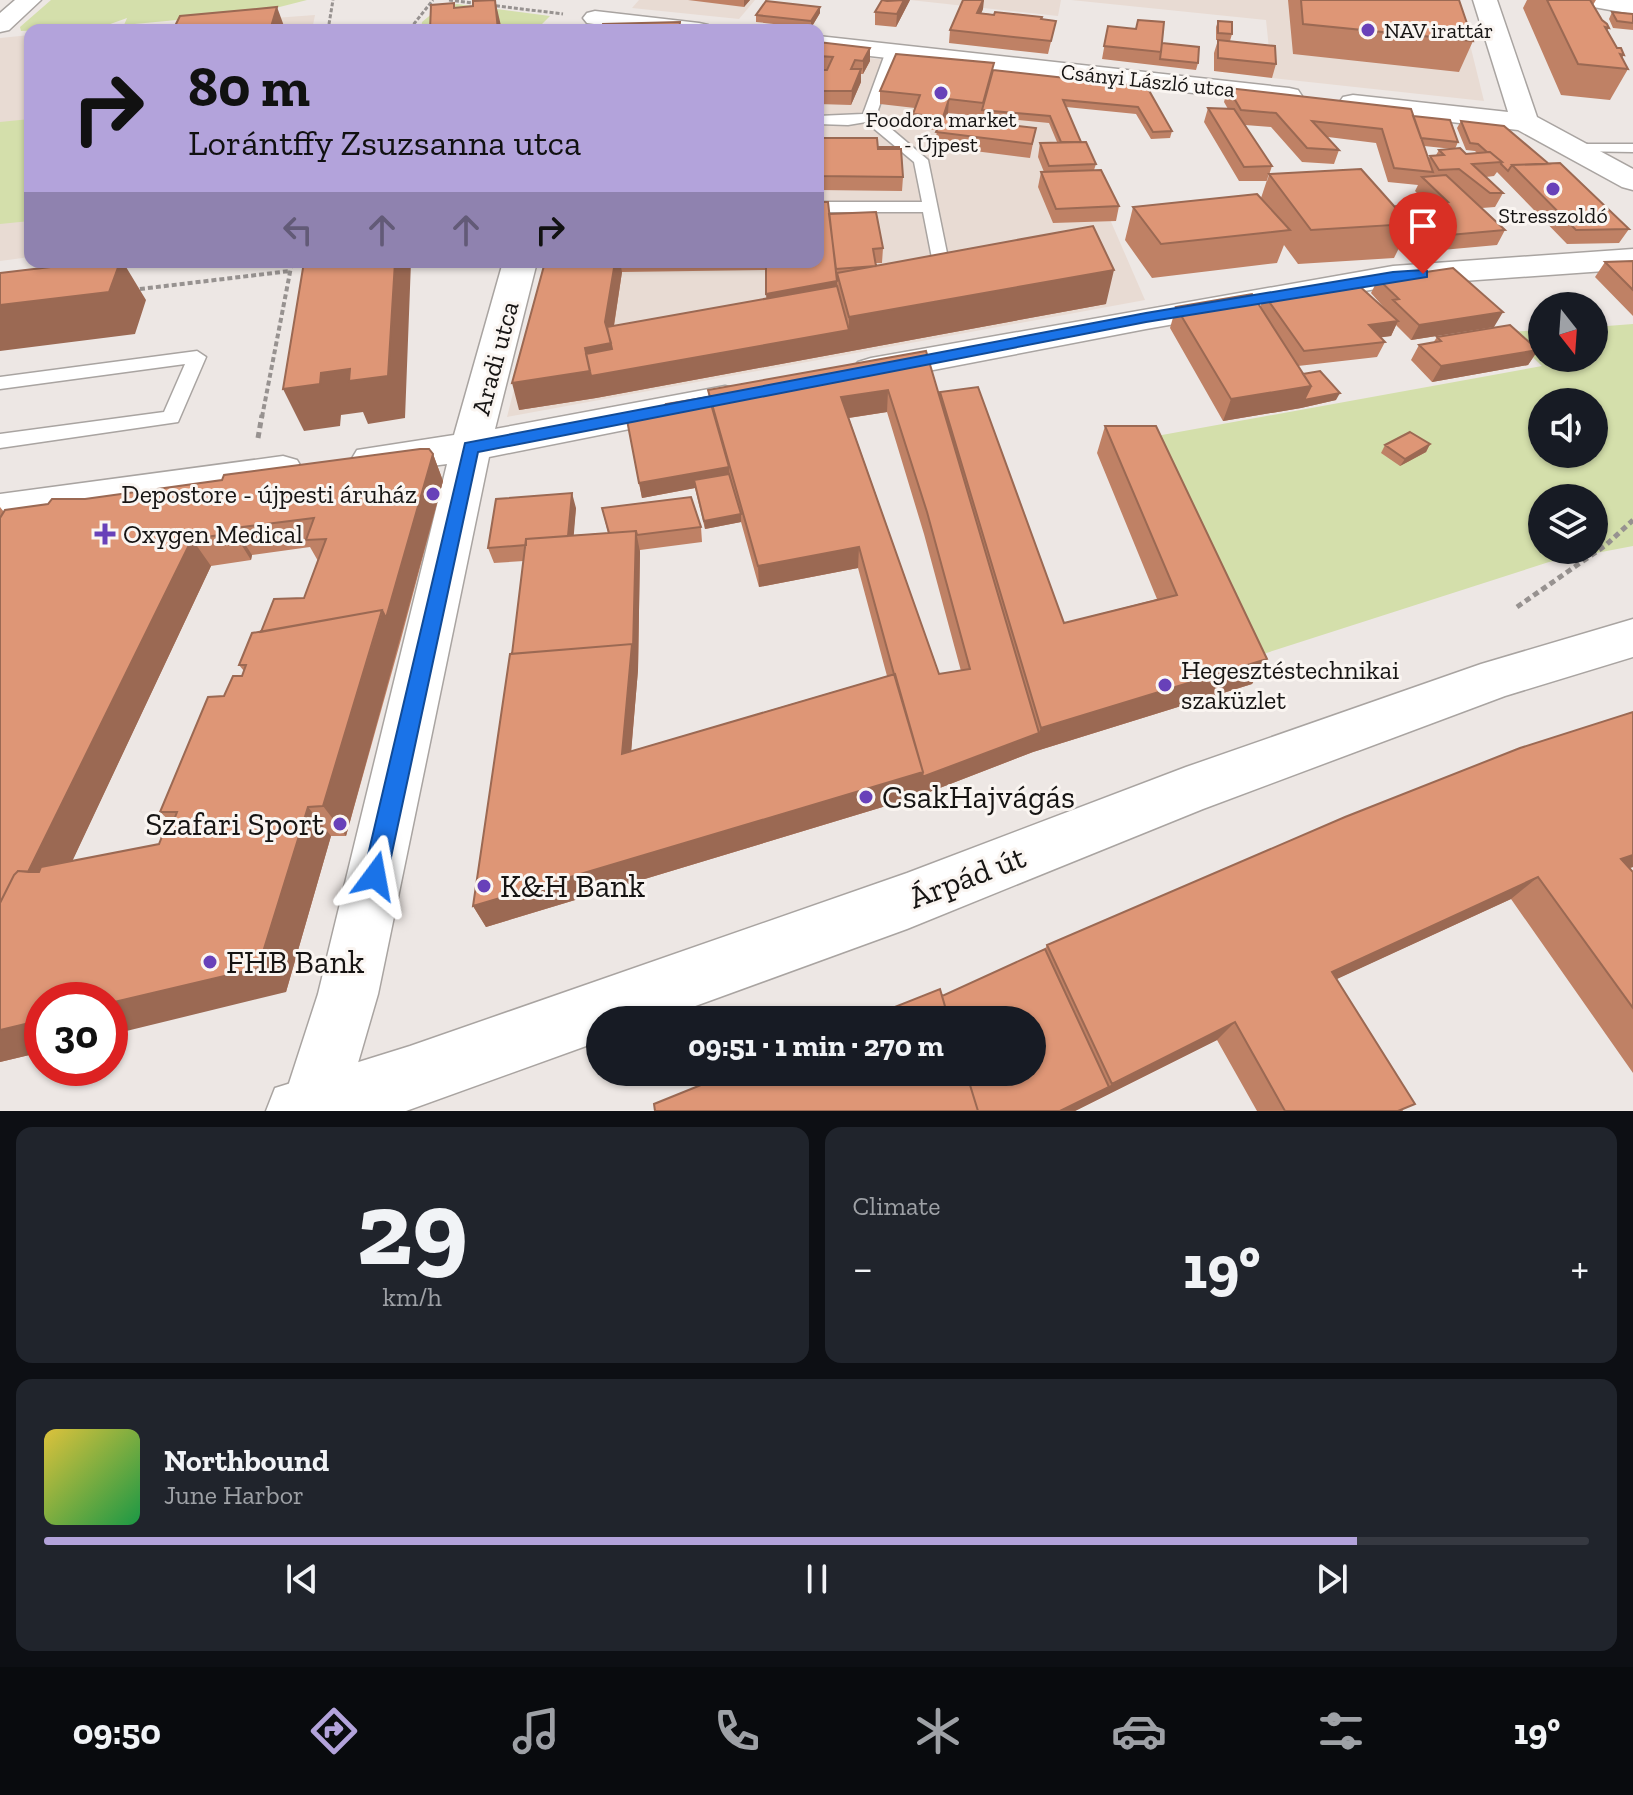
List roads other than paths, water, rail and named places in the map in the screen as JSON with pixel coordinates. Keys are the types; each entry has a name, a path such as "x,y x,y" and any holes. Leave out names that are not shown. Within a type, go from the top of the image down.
{"street":[{"path":"0,25 29,0"},
{"path":"1485,0 1525,122 1633,181"},
{"path":"1590,0 1633,7"},
{"path":"599,16 656,24"},
{"name":"Csányi László utca","path":"824,44 1525,122"},
{"path":"831,378 1146,318 1393,276 1633,259"},
{"name":"Aradi utca","path":"308,1110 348,994 471,447 518,268"},
{"path":"0,509 471,447 752,393"},
{"name":"Árpád út","path":"308,1110 410,1078 907,901 1186,791 1483,683 1633,638"}],"lane":[{"path":"869,117 892,51"},
{"path":"824,120 848,121 869,117"},
{"path":"869,117 921,160 940,258"},
{"path":"1575,148 1633,148"},
{"path":"824,207 930,207"},
{"path":"0,383 197,357 171,417 0,441"}],"place":[{"name":"NAV irattár","path":"1368,30"},
{"name":"Foodora market - Újpest","path":"941,93"},
{"name":"Stresszoldó","path":"1553,189"},
{"name":"Depostore - újpesti áruház","path":"433,494"},
{"name":"Oxygen Medical","path":"105,534"},
{"name":"Hegesztéstechnikai szaküzlet","path":"1165,685"},
{"name":"CsakHajvágás","path":"866,797"},
{"name":"Szafari Sport","path":"340,824"},
{"name":"K&H Bank","path":"484,886"},
{"name":"FHB Bank","path":"210,962"}]}
